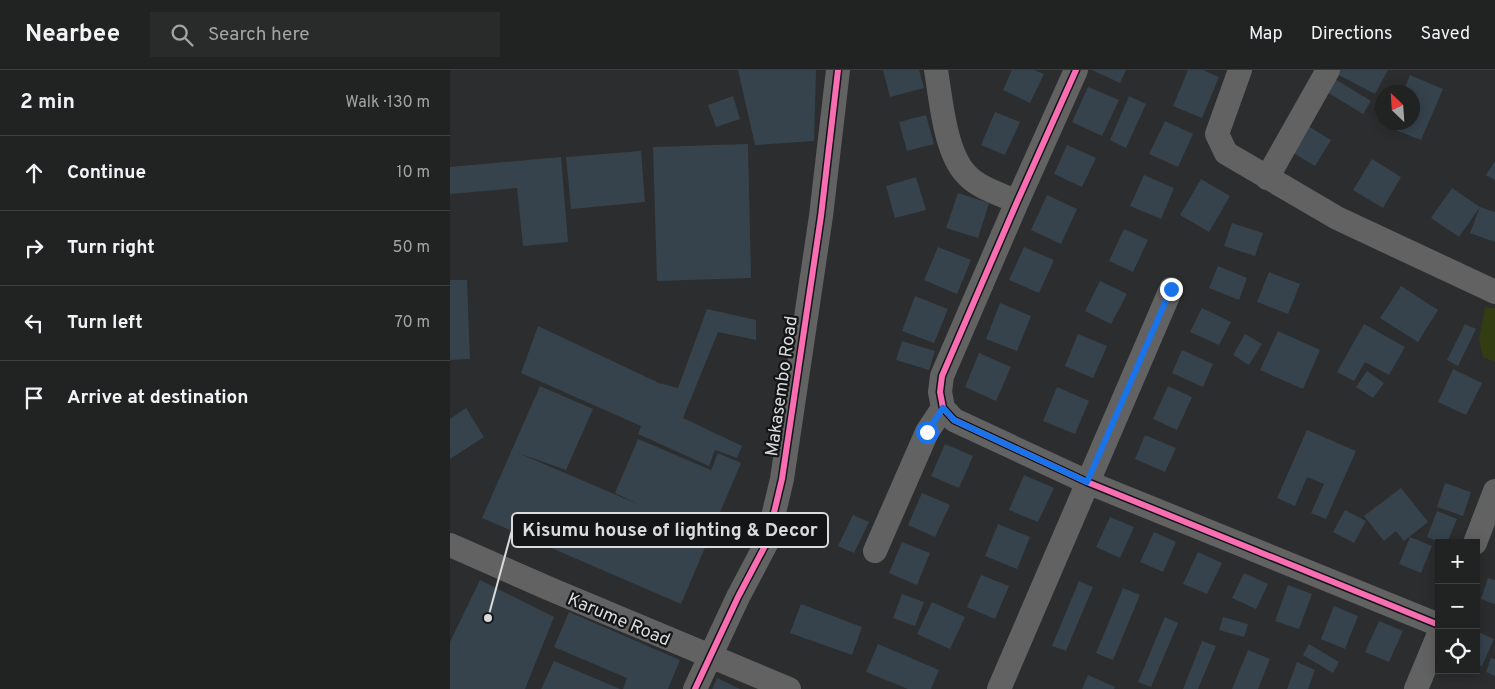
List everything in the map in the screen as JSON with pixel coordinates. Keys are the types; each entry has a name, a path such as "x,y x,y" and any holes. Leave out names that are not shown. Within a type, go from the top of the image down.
{"street":[{"name":"Makasembo Road","path":"694,689 766,542 782,479 821,216 838,70"},
{"path":"936,70 945,124 956,161 966,175 981,185 1017,202"},
{"path":"1076,70 942,376 940,392 943,408 954,420 1087,482 1435,623"},
{"path":"1240,70 1217,134 1226,153 1338,218 1495,292"},
{"path":"1267,178 1328,70"},
{"path":"998,689 1171,289"},
{"path":"875,552 927,432 943,408"},
{"path":"1477,539 1495,491"},
{"name":"Karume Road","path":"450,545 709,657 789,689"},
{"path":"1416,689 1435,644"}],"green space":[{"path":"1485,307 1495,308 1495,362 1483,357 1479,339"}],"building":[{"path":"738,70 816,70 814,141 755,145"},
{"path":"883,70 919,70 924,88 890,97"},
{"path":"1012,70 1034,70 1044,74 1030,103 1003,90"},
{"path":"1092,70 1126,70 1120,83"},
{"path":"1188,70 1203,70 1219,77 1202,118 1173,106"},
{"path":"1336,70 1388,70 1380,85 1375,85 1375,94 1335,73"},
{"path":"1410,75 1443,89 1421,140 1396,130 1420,130 1420,85 1406,85"},
{"path":"1330,76 1371,101 1363,114 1322,89"},
{"path":"1088,87 1119,100 1102,136 1072,122"},
{"path":"733,96 740,119 716,127 708,105"},
{"path":"1129,96 1146,104 1126,148 1110,140"},
{"path":"995,112 1020,122 1005,155 981,145"},
{"path":"926,115 934,144 907,151 899,122"},
{"path":"1165,121 1193,134 1178,167 1149,154"},
{"path":"1308,126 1331,140 1315,166 1292,152"},
{"path":"748,144 751,278 657,281 653,147"},
{"path":"1067,145 1096,158 1082,187 1054,174"},
{"path":"641,151 645,202 571,209 566,157"},
{"path":"561,157 568,242 523,246 517,188 450,194 450,167"},
{"path":"1372,159 1401,177 1383,208 1353,190"},
{"path":"1495,161 1495,180 1486,175"},
{"path":"1144,175 1174,188 1161,219 1130,206"},
{"path":"916,177 926,210 895,218 886,186"},
{"path":"1201,179 1230,196 1209,232 1180,215"},
{"path":"1452,188 1480,207 1459,237 1431,218"},
{"path":"958,193 989,203 978,238 946,228"},
{"path":"1047,195 1077,209 1061,244 1031,230"},
{"path":"1480,207 1495,212 1495,242 1470,233"},
{"path":"1232,223 1263,233 1255,256 1224,246"},
{"path":"1124,229 1148,240 1133,272 1109,261"},
{"path":"938,247 971,260 957,294 924,280"},
{"path":"1024,247 1054,260 1039,293 1009,280"},
{"path":"1218,266 1247,278 1239,300 1209,288"},
{"path":"1269,272 1300,284 1288,314 1257,302"},
{"path":"450,280 467,280 470,359 450,360"},
{"path":"1100,281 1127,294 1111,324 1085,311"},
{"path":"1401,286 1438,310 1418,342 1380,318"},
{"path":"915,296 948,309 934,343 902,331"},
{"path":"1000,303 1031,316 1017,351 986,339"},
{"path":"1202,308 1231,322 1219,345 1190,332"},
{"path":"707,309 756,320 756,340 718,332 683,418 742,446 737,458 715,450 709,466 638,434 641,426 521,373 538,326 659,383 678,388"},
{"path":"1364,324 1405,347 1389,375 1365,362 1354,381 1337,372"},
{"path":"1465,324 1476,329 1458,366 1447,360"},
{"path":"1278,331 1320,350 1303,389 1260,370"},
{"path":"1078,334 1107,346 1093,378 1065,366"},
{"path":"1245,334 1262,344 1249,365 1233,355"},
{"path":"902,341 935,351 929,370 896,360"},
{"path":"1182,350 1213,364 1203,387 1172,373"},
{"path":"979,353 1011,367 996,401 965,387"},
{"path":"1453,369 1482,383 1466,415 1438,402"},
{"path":"1367,371 1384,383 1373,398 1356,387"},
{"path":"540,386 593,409 566,470 518,453 640,505 615,493 638,439 711,470 718,453 741,463 681,604 482,518"},
{"path":"1168,386 1192,397 1177,430 1153,419"},
{"path":"1057,387 1089,401 1075,434 1043,421"},
{"path":"466,408 484,437 450,459 450,419"},
{"path":"1307,430 1356,451 1326,519 1311,513 1324,484 1307,477 1295,506 1277,498"},
{"path":"1145,435 1176,448 1165,472 1135,459"},
{"path":"945,444 973,456 959,488 931,476"},
{"path":"1024,475 1054,488 1038,522 1009,510"},
{"path":"1445,483 1471,492 1463,516 1437,507"},
{"path":"1401,488 1428,522 1404,541 1396,531 1384,541 1364,516"},
{"path":"922,493 950,505 935,537 908,525"},
{"path":"1345,510 1366,521 1354,543 1333,532"},
{"path":"1437,511 1457,519 1449,539 1435,540 1427,537"},
{"path":"853,515 869,522 854,553 838,546"},
{"path":"1110,517 1134,527 1120,558 1096,547"},
{"path":"998,524 1030,537 1017,569 985,556"},
{"path":"1154,532 1176,542 1163,572 1140,562"},
{"path":"1410,537 1432,546 1421,573 1399,564"},
{"path":"902,542 930,553 917,585 889,573"},
{"path":"1198,552 1222,563 1207,594 1183,584"},
{"path":"1244,573 1268,584 1256,609 1232,598"},
{"path":"981,575 1009,586 995,619 967,607"},
{"path":"1488,578 1495,580 1495,604 1481,599"},
{"path":"480,580 554,617 525,689 450,689 450,642"},
{"path":"1079,581 1093,587 1066,651 1052,646"},
{"path":"1288,585 1312,594 1299,629 1275,621"},
{"path":"1123,588 1140,595 1113,660 1096,653"},
{"path":"902,594 924,602 915,626 893,618"},
{"path":"932,602 965,617 950,649 917,634"},
{"path":"801,604 862,627 852,655 790,633"},
{"path":"1334,606 1358,616 1345,649 1321,639"},
{"path":"569,612 680,660 668,689 623,689 627,678 554,647"},
{"path":"1165,617 1178,623 1151,687 1138,682"},
{"path":"1223,617 1248,624 1244,637 1219,630"},
{"path":"1379,621 1403,631 1389,662 1365,652"},
{"path":"1480,633 1494,639 1482,666 1480,665"},
{"path":"1202,641 1216,646 1198,689 1183,689"},
{"path":"878,644 939,670 931,689 908,689 866,672"},
{"path":"1309,644 1339,662 1333,673 1303,655"},
{"path":"1248,650 1270,659 1258,689 1232,689"},
{"path":"1491,658 1495,659 1495,676 1486,672"},
{"path":"554,661 620,689 541,689"},
{"path":"1297,662 1315,670 1308,689 1287,689"},
{"path":"1088,675 1115,687 1114,689 1082,689"},
{"path":"717,678 740,689 712,689"}],"cycle path":[{"path":"695,689 738,597 767,542 782,479 821,216 838,70"},
{"path":"1076,70 942,376 940,392 943,408 954,420 1087,482 1435,623"}],"place":[{"name":"Kisumu house of lighting & Decor","path":"488,618"}],"route":[{"path":"927,432 943,408 954,420 1087,482 1171,289"}]}
